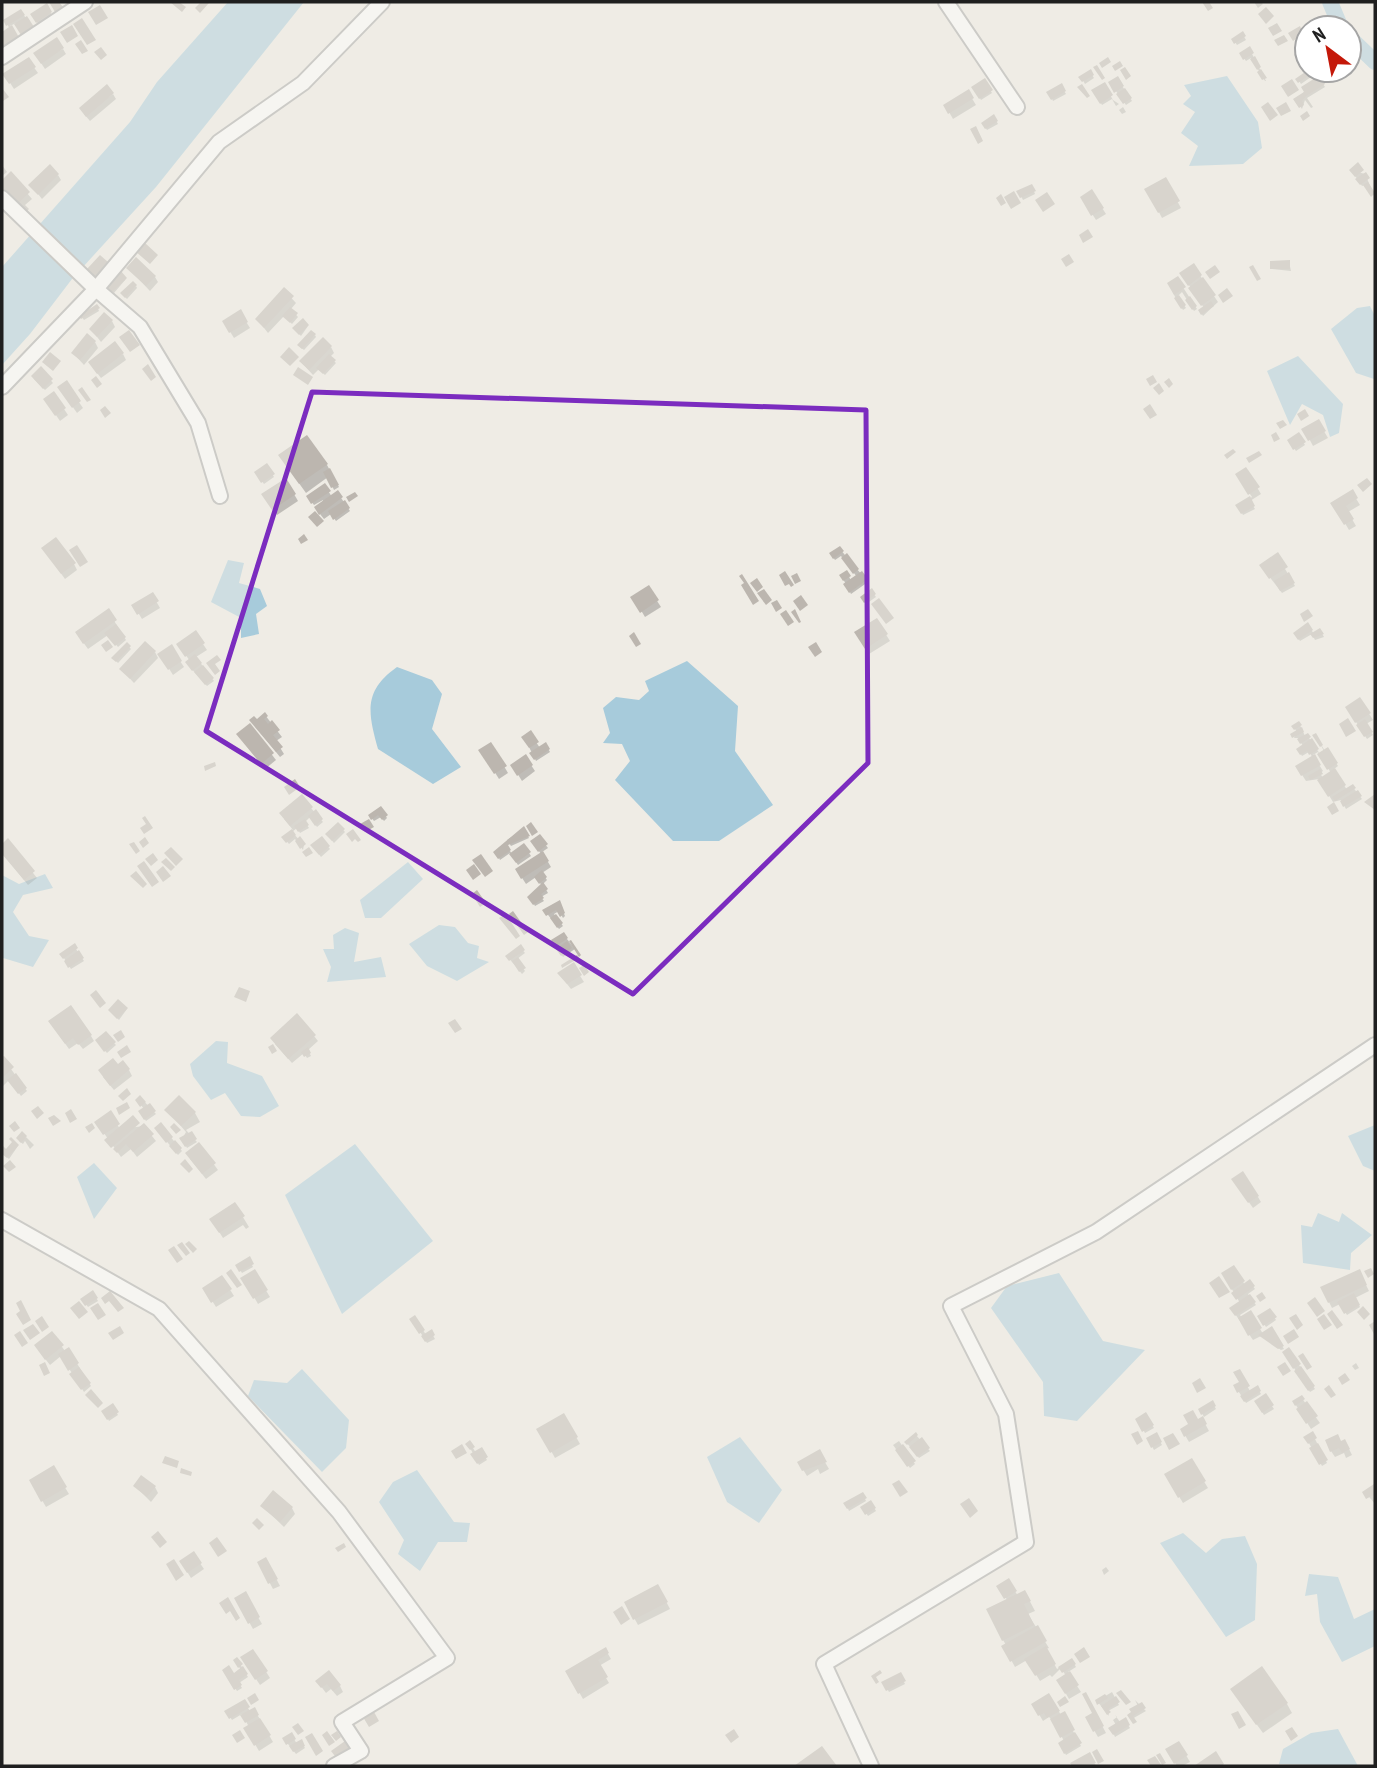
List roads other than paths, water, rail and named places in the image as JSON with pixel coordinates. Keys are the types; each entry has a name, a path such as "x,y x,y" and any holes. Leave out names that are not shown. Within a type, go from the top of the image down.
{"street":[{"path":"2,57 85,2"},
{"path":"2,387 219,142 303,83 382,2"},
{"path":"946,2 1017,107"},
{"path":"2,198 140,327 198,423 220,496"},
{"path":"871,1766 824,1664 1026,1542 1006,1414 951,1306 1096,1232 1375,1045"},
{"path":"2,1220 159,1308 339,1513 447,1658 342,1722 361,1751 334,1766"}],"water":[{"path":"228,2 304,2 156,187 72,279 30,334 2,365 2,267 130,122 157,82"},
{"path":"1227,76 1258,122 1262,148 1243,164 1189,166 1198,146 1181,133 1195,112 1183,104 1191,96 1184,85"},
{"path":"1370,306 1375,316 1374,379 1356,373 1331,329 1357,308"},
{"path":"1298,356 1343,404 1339,433 1330,437 1323,415 1302,404 1290,425 1267,371"},
{"path":"228,560 244,563 239,583 260,589 267,606 256,614 259,634 241,638 241,618 211,602"},
{"path":"687,661 738,706 735,751 773,805 719,841 673,841 615,780 630,761 622,744 603,743 610,733 603,708 616,697 639,700 649,691 645,681"},
{"path":"397,667 432,680 442,694 432,729 461,767 433,784 378,749 371,714 373,694 386,676"},
{"path":"408,862 423,879 381,918 365,918 360,900"},
{"path":"45,874 53,888 23,895 13,912 29,936 49,940 33,967 3,958 2,961 2,875 19,884"},
{"path":"439,925 455,927 468,943 479,946 477,958 489,962 457,981 427,966 409,944"},
{"path":"345,928 359,933 354,962 381,957 386,977 327,982 331,967 323,949 334,949 333,935"},
{"path":"216,1041 228,1042 227,1063 262,1076 279,1106 260,1117 241,1116 225,1093 211,1100 193,1076 190,1064"},
{"path":"1375,1125 1375,1171 1363,1166 1348,1136"},
{"path":"355,1144 433,1241 342,1314 285,1195"},
{"path":"94,1163 117,1188 94,1219 77,1177"},
{"path":"1318,1213 1339,1222 1342,1213 1372,1235 1351,1253 1350,1270 1303,1263 1301,1225 1312,1227"},
{"path":"1059,1273 1103,1341 1145,1350 1077,1421 1044,1416 1043,1382 991,1308 1007,1286"},
{"path":"302,1369 349,1420 346,1448 322,1472 248,1396 254,1380 287,1383"},
{"path":"740,1437 782,1490 759,1523 727,1502 707,1457"},
{"path":"417,1470 454,1522 470,1523 467,1542 438,1542 420,1571 398,1554 404,1540 379,1502 393,1482"},
{"path":"1183,1533 1206,1553 1222,1539 1245,1536 1257,1564 1255,1620 1226,1637 1160,1543"},
{"path":"1309,1574 1338,1577 1354,1619 1375,1609 1375,1646 1342,1662 1320,1622 1317,1594 1305,1596"},
{"path":"1338,1729 1358,1766 1279,1764 1283,1749 1311,1733"}],"waterway":[{"path":"1330,2 1335,14"},
{"path":"1363,50 1375,62"}]}
